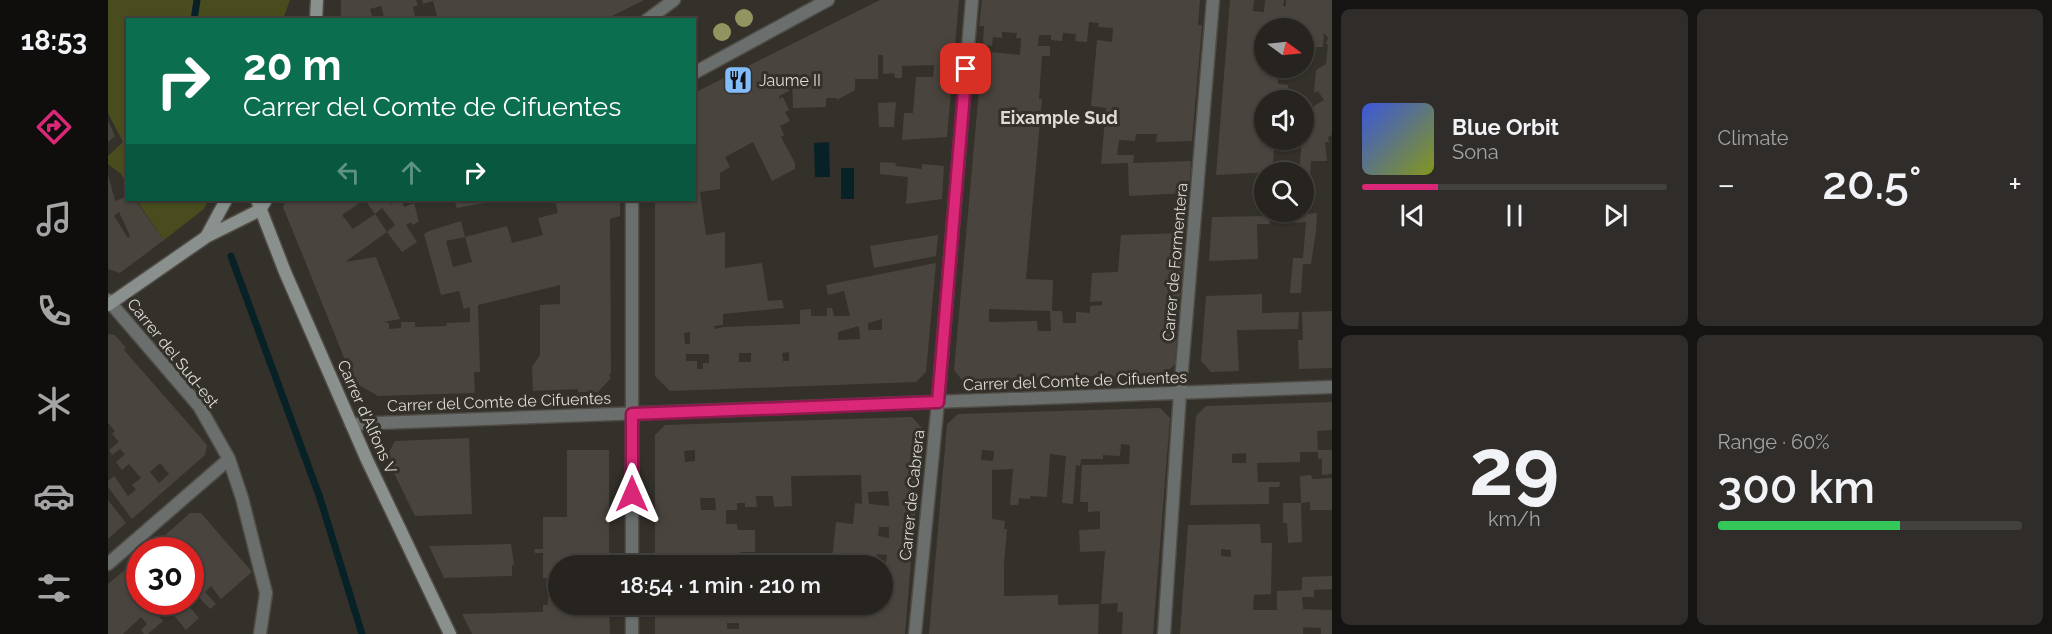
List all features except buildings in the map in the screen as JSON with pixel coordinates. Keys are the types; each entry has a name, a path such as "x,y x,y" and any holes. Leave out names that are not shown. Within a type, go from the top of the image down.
{"street":[{"path":"650,18 674,0"},
{"path":"696,72 828,0"},
{"name":"Carrer de Cabrera","path":"915,634 938,402 972,0"},
{"name":"Carrer de Formentera","path":"1164,634 1180,393 1213,0"},
{"path":"314,18 317,3"},
{"path":"206,237 225,201"},
{"path":"632,201 632,555"},
{"path":"109,303 206,237 261,203"},
{"name":"Carrer d'Alfons V","path":"261,203 351,424 450,634"},
{"name":"Carrer del Sud-est","path":"109,303 199,406 230,459 266,593 260,634"},
{"name":"Carrer del Comte de Cifuentes","path":"351,424 1332,387"},
{"path":"108,564 230,459"},
{"path":"632,615 632,634"}],"green space":[{"path":"108,0 290,0 283,18 126,18 126,183 121,174 108,164 108,156 123,142 108,113"},
{"path":"137,201 208,201 204,209 164,240"}],"water":[{"path":"829,142 830,177 815,177 814,143"},
{"path":"841,168 854,168 854,199 841,199"}],"waterway":[{"path":"194,18 197,0"},
{"path":"231,256 320,498 362,634"}],"place":[{"name":"Jaume II","path":"738,80"}],"district":[{"name":"Eixample Sud","path":"1059,117"}],"route":[{"path":"632,494 632,414 938,402 939,366 966,69"}]}
